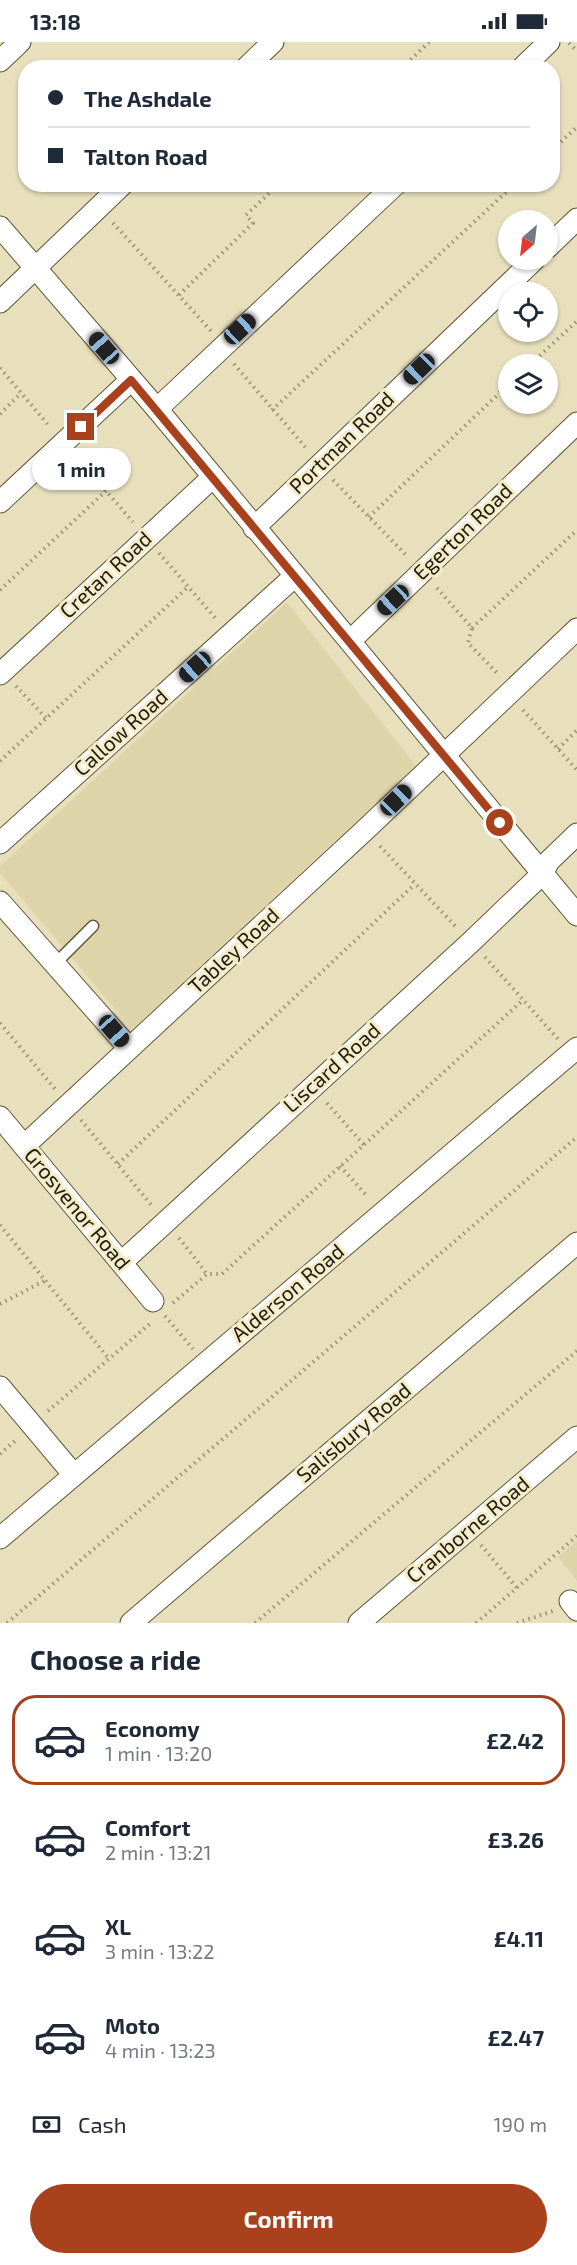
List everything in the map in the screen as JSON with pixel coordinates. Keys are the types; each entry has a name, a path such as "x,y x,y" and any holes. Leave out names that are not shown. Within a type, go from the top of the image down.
{"street":[{"path":"0,61 20,42"},
{"path":"254,60 273,42"},
{"path":"530,60 549,42"},
{"path":"0,302 115,192"},
{"path":"157,409 387,192"},
{"path":"558,237 577,219"},
{"path":"0,227 157,409 577,915"},
{"name":"Portman Road","path":"254,528 523,270"},
{"path":"0,502 131,380"},
{"name":"Egerton Road","path":"350,641 577,423"},
{"name":"Cretan Road","path":"1,673 213,477"},
{"name":"Callow Road","path":"0,843 295,576"},
{"name":"Tabley Road","path":"24,1146 444,756 577,629"},
{"name":"Liscard Road","path":"122,1262 471,942 542,874 549,861 577,834"},
{"path":"0,902 129,1048"},
{"name":"Alderson Road","path":"0,1538 577,1047"},
{"name":"Grosvenor Road","path":"0,1117 160,1310"},
{"name":"Salisbury Road","path":"131,1623 577,1243"},
{"path":"0,1388 74,1475"},
{"name":"Cranborne Road","path":"359,1623 577,1437"}],"lane":[{"path":"55,964 93,926"}],"path":[{"path":"410,60 429,42"},
{"path":"568,42 577,51"},
{"path":"560,143 577,127"},
{"path":"179,295 253,223 246,215 270,192"},
{"path":"272,410 506,192"},
{"path":"99,208 179,295 272,410 320,463"},
{"path":"542,354 577,321"},
{"path":"0,368 230,635"},
{"path":"0,414 21,393"},
{"path":"369,517 498,395"},
{"path":"0,590 106,491"},
{"path":"472,628 577,530"},
{"path":"0,761 188,587"},
{"path":"1,673 46,718"},
{"path":"509,694 577,770"},
{"path":"558,749 577,730"},
{"path":"118,1164 415,884"},
{"path":"0,1454 109,1359 160,1310 207,1274 222,1274 523,999"},
{"path":"0,1023 207,1274"},
{"path":"312,1086 364,1145"},
{"path":"7,1623 577,1137"},
{"path":"340,1166 382,1213"},
{"path":"0,1225 109,1359"},
{"path":"0,1304 44,1281"},
{"path":"160,1310 206,1363"},
{"path":"255,1623 577,1350"},
{"path":"468,1530 517,1588"},
{"path":"476,1623 577,1536"},
{"path":"517,1623 573,1605"}],"shaded area":[{"path":"287,602 416,766 132,1029 0,873 0,866"},
{"path":"577,1541 577,1581 558,1557"}],"route":[{"path":"81,427 131,380 500,823"}]}
